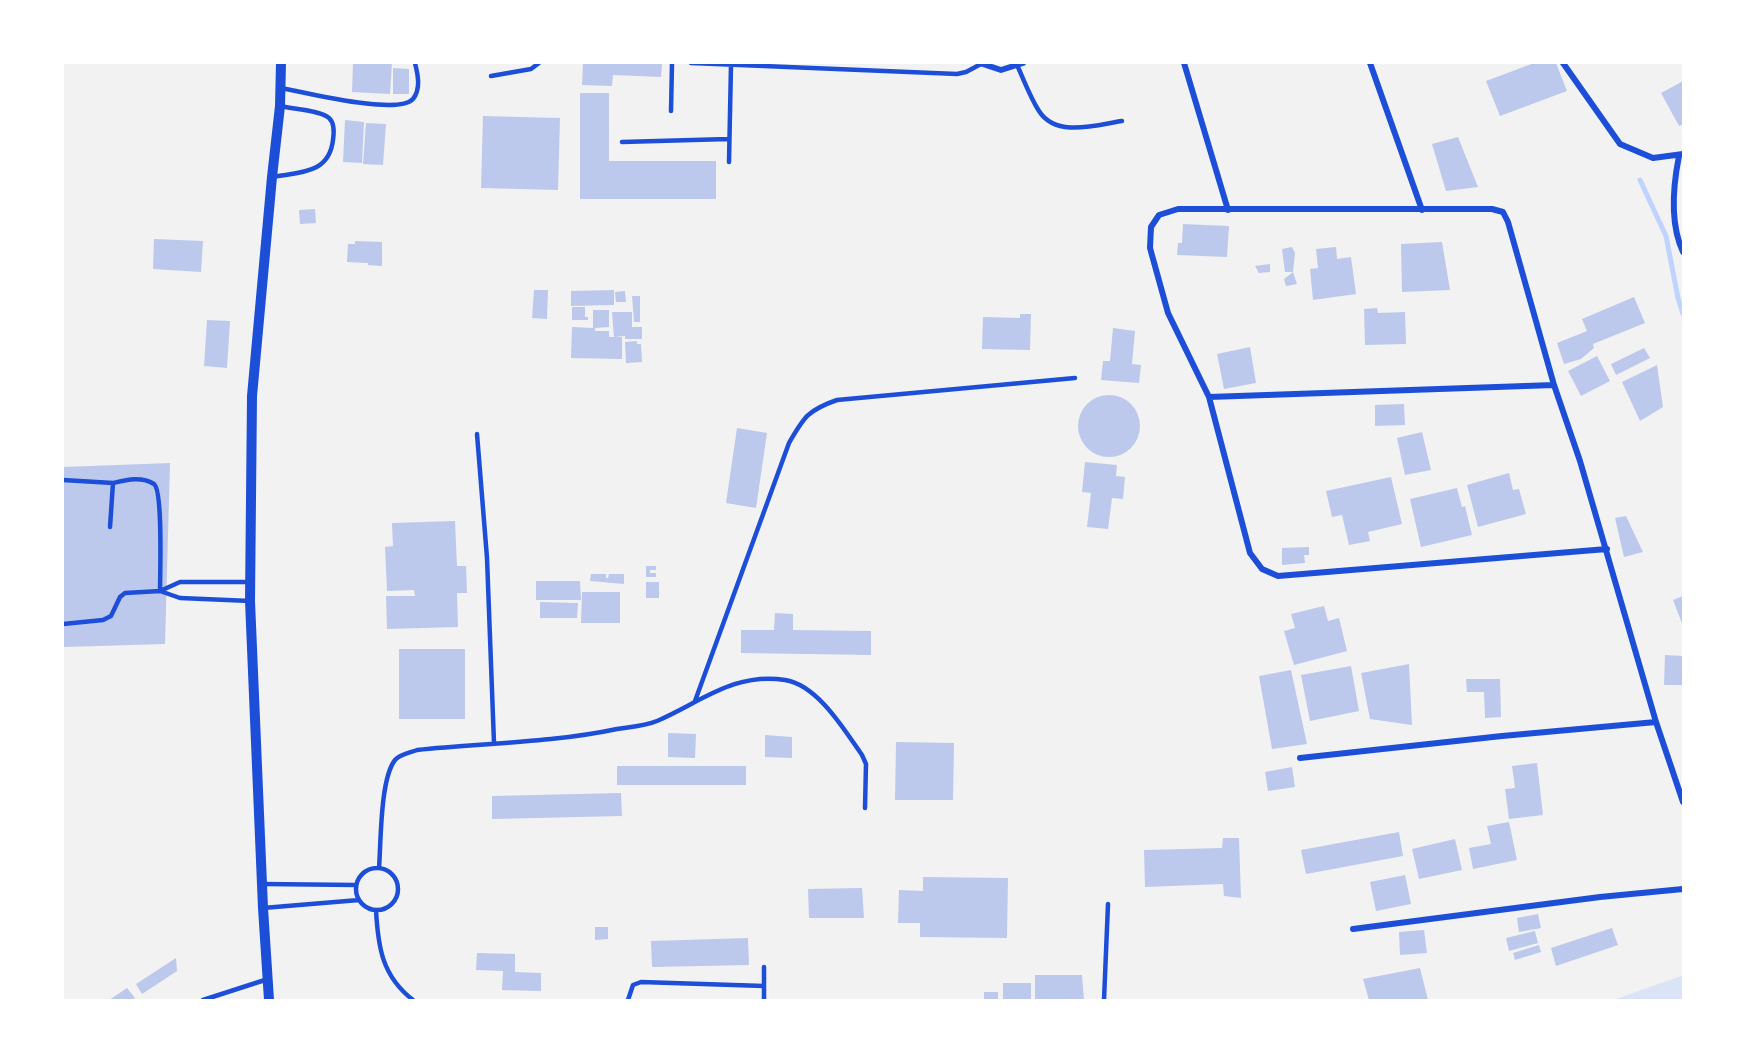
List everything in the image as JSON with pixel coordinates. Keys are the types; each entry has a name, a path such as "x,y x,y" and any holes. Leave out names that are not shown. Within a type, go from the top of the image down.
{"street":[{"path":"269,1000 250,601 252,396 280,106 281,63"},
{"path":"980,63 1001,70 1020,64"},
{"path":"1184,63 1228,210"},
{"path":"1370,63 1422,210"},
{"path":"1563,63 1620,144 1653,158 1681,155 1674,183 1673,204 1683,252"},
{"path":"1607,549 1278,576 1262,569 1251,553 1209,398 1168,313 1150,248 1151,228 1159,215 1178,209 1492,209 1503,212 1508,222 1554,385 1607,549 1656,722 1683,802"},
{"path":"1209,398 1554,385"},
{"path":"1300,758 1656,722"},
{"path":"1353,929 1600,897 1683,889"}],"lane":[{"path":"281,88 370,105 402,105 412,99 419,86 415,63"},
{"path":"491,76 531,69 539,63"},
{"path":"671,111 672,63"},
{"path":"691,63 957,74 966,72 980,63"},
{"path":"1020,64 1040,112 1050,122 1078,128 1122,121"},
{"path":"729,162 730,65"},
{"path":"272,177 314,169 331,154 334,138 334,127 330,118 320,113 280,106"},
{"path":"622,141 728,139"},
{"path":"695,702 789,443 802,422 818,407 837,400 1075,378"},
{"path":"477,434 487,558 494,743"},
{"path":"63,480 112,483 130,479 155,484 158,489 160,514 160,591"},
{"path":"110,527 112,483"},
{"path":"63,624 103,620 111,615 124,593 160,591 180,582 250,582"},
{"path":"160,591 180,598 250,601"},
{"path":"379,868 385,790 390,768 397,758 417,750 586,736 655,722 730,684 755,679 787,680 809,691 826,707 862,755 866,764 865,808"},
{"path":"379,868 389,872 396,879 398,889 396,899 390,906 376,910 362,904 357,895 356,885 361,876 369,870 379,868"},
{"path":"262,884 356,885"},
{"path":"263,908 359,900"},
{"path":"1104,1000 1108,904"},
{"path":"376,910 378,945 399,989 413,1000"},
{"path":"764,967 764,1000"},
{"path":"203,1000 268,978"},
{"path":"628,1000 633,985 641,982 764,986"}],"shaded area":[{"path":"1683,976 1683,1000 1613,1000"}],"building":[{"path":"353,63 392,63 390,94 352,92"},
{"path":"583,63 662,63 661,77 613,75 612,86 582,85"},
{"path":"1534,63 1556,63 1567,91 1500,116 1486,81"},
{"path":"393,68 409,69 409,94 393,94"},
{"path":"1683,81 1683,124 1679,126 1661,93"},
{"path":"580,93 609,93 609,161 716,161 716,199 580,199"},
{"path":"483,116 560,118 558,190 481,188"},
{"path":"345,120 364,122 362,163 343,162"},
{"path":"366,123 386,124 383,165 363,164"},
{"path":"1458,137 1478,187 1446,191 1432,144"},
{"path":"315,209 316,223 300,224 299,210"},
{"path":"1183,224 1229,226 1227,257 1177,255 1178,243 1182,243"},
{"path":"154,239 203,241 201,272 153,269"},
{"path":"355,241 382,242 382,266 347,262 348,244 355,244"},
{"path":"1442,242 1450,290 1402,292 1401,244"},
{"path":"1292,247 1295,253 1293,272 1285,272 1282,249"},
{"path":"1336,247 1337,259 1351,257 1356,294 1313,300 1310,269 1318,268 1316,249"},
{"path":"1270,264 1270,272 1259,273 1255,266"},
{"path":"1293,272 1297,284 1286,286 1284,279"},
{"path":"534,290 548,290 547,319 532,318"},
{"path":"614,290 614,305 571,306 571,291"},
{"path":"625,291 626,302 616,302 615,292"},
{"path":"632,296 640,296 640,322 634,322"},
{"path":"1634,297 1645,323 1593,344 1594,348 1581,359 1564,364 1557,343 1587,331 1582,319"},
{"path":"572,307 585,307 585,317 588,317 588,320 572,320"},
{"path":"1377,308 1378,313 1405,312 1406,344 1365,345 1364,309"},
{"path":"593,310 609,310 609,327 595,328 595,331 609,331 609,337 622,337 622,359 571,358 572,327 593,328"},
{"path":"612,312 632,312 632,327 642,327 642,339 614,337"},
{"path":"1020,314 1031,314 1030,350 982,349 983,317 1020,318"},
{"path":"207,320 230,321 227,368 204,366"},
{"path":"1113,328 1135,331 1132,364 1141,365 1139,383 1101,380 1103,361 1110,361"},
{"path":"637,341 637,344 641,344 642,362 626,363 625,342"},
{"path":"1250,347 1256,383 1224,389 1217,354"},
{"path":"1644,348 1650,358 1616,375 1611,364"},
{"path":"1597,356 1610,381 1581,396 1568,371"},
{"path":"1657,365 1663,407 1640,421 1622,382"},
{"path":"1109,395 1121,397 1131,404 1138,414 1140,426 1138,438 1131,448 1121,455 1109,457 1097,455 1087,448 1080,438 1078,426 1080,414 1087,404 1097,397"},
{"path":"1404,404 1405,425 1375,426 1375,405"},
{"path":"737,428 767,433 756,508 726,503"},
{"path":"1422,432 1431,470 1405,475 1397,438"},
{"path":"1085,462 1117,465 1116,476 1125,477 1123,499 1112,498 1108,529 1087,527 1091,493 1082,492"},
{"path":"170,463 165,644 63,647 63,467"},
{"path":"1509,473 1513,490 1519,489 1526,514 1478,527 1467,485"},
{"path":"1391,477 1402,524 1368,532 1370,541 1349,545 1342,515 1332,517 1326,491"},
{"path":"1457,488 1462,507 1465,506 1472,535 1421,547 1410,499"},
{"path":"1626,516 1643,552 1624,557 1615,518"},
{"path":"455,521 457,566 466,566 467,593 457,593 458,627 387,629 386,596 415,596 414,590 387,591 385,547 393,546 392,523"},
{"path":"1309,547 1309,555 1304,555 1305,563 1282,565 1282,548"},
{"path":"646,566 656,566 656,570 650,570 650,573 656,573 656,577 646,577"},
{"path":"591,574 606,574 608,578 609,574 624,574 624,584 590,581"},
{"path":"536,581 580,581 581,600 536,600"},
{"path":"646,582 659,582 659,598 646,598"},
{"path":"582,592 620,592 620,623 581,623"},
{"path":"1683,596 1683,626 1673,600"},
{"path":"540,602 578,603 577,618 540,618"},
{"path":"1324,606 1328,621 1339,618 1347,651 1294,665 1284,631 1295,628 1291,614"},
{"path":"775,613 793,614 793,630 871,631 871,655 741,653 741,630 774,630"},
{"path":"399,649 465,649 465,719 399,719"},
{"path":"1665,655 1683,656 1683,685 1664,685"},
{"path":"1409,664 1412,725 1370,719 1361,673"},
{"path":"1351,666 1359,711 1310,721 1301,675"},
{"path":"1291,670 1307,744 1272,749 1259,676"},
{"path":"1466,679 1500,679 1501,717 1485,718 1484,692 1467,692"},
{"path":"668,733 696,734 695,758 668,757"},
{"path":"765,735 792,737 792,758 765,757"},
{"path":"896,742 954,743 953,800 895,800"},
{"path":"1537,763 1543,815 1509,819 1505,789 1515,788 1512,766"},
{"path":"617,766 746,766 746,785 617,785"},
{"path":"1292,767 1295,787 1268,791 1265,772"},
{"path":"621,793 622,816 492,819 492,796"},
{"path":"1509,822 1517,860 1473,869 1469,848 1491,844 1487,826"},
{"path":"1399,832 1403,856 1306,874 1301,850"},
{"path":"1223,838 1239,838 1241,898 1224,896 1223,884 1145,887 1144,850 1222,848"},
{"path":"1455,839 1462,870 1419,879 1412,849"},
{"path":"1405,875 1411,904 1376,911 1370,882"},
{"path":"923,877 1008,878 1007,938 920,937 920,923 898,923 899,890 923,891"},
{"path":"862,888 864,918 809,918 808,889"},
{"path":"1538,914 1541,928 1519,932 1517,918"},
{"path":"595,927 608,927 608,939 595,940"},
{"path":"1612,928 1618,945 1556,966 1551,948"},
{"path":"1424,930 1427,953 1400,955 1399,932"},
{"path":"1535,931 1538,943 1509,951 1506,938"},
{"path":"748,938 749,965 652,967 651,941"},
{"path":"1539,945 1541,952 1515,960 1513,953"},
{"path":"477,953 515,954 515,972 541,973 541,991 502,990 503,971 476,970"},
{"path":"176,958 177,971 142,994 136,984"},
{"path":"1420,968 1428,1000 1369,1000 1363,979"},
{"path":"1035,975 1082,975 1084,1000 1035,1000"},
{"path":"1003,983 1031,983 1031,1000 1003,1000"},
{"path":"127,988 135,998 109,1000"},
{"path":"984,992 998,992 998,1000 984,1000"}],"waterway":[{"path":"1640,180 1666,236 1683,314"}]}
